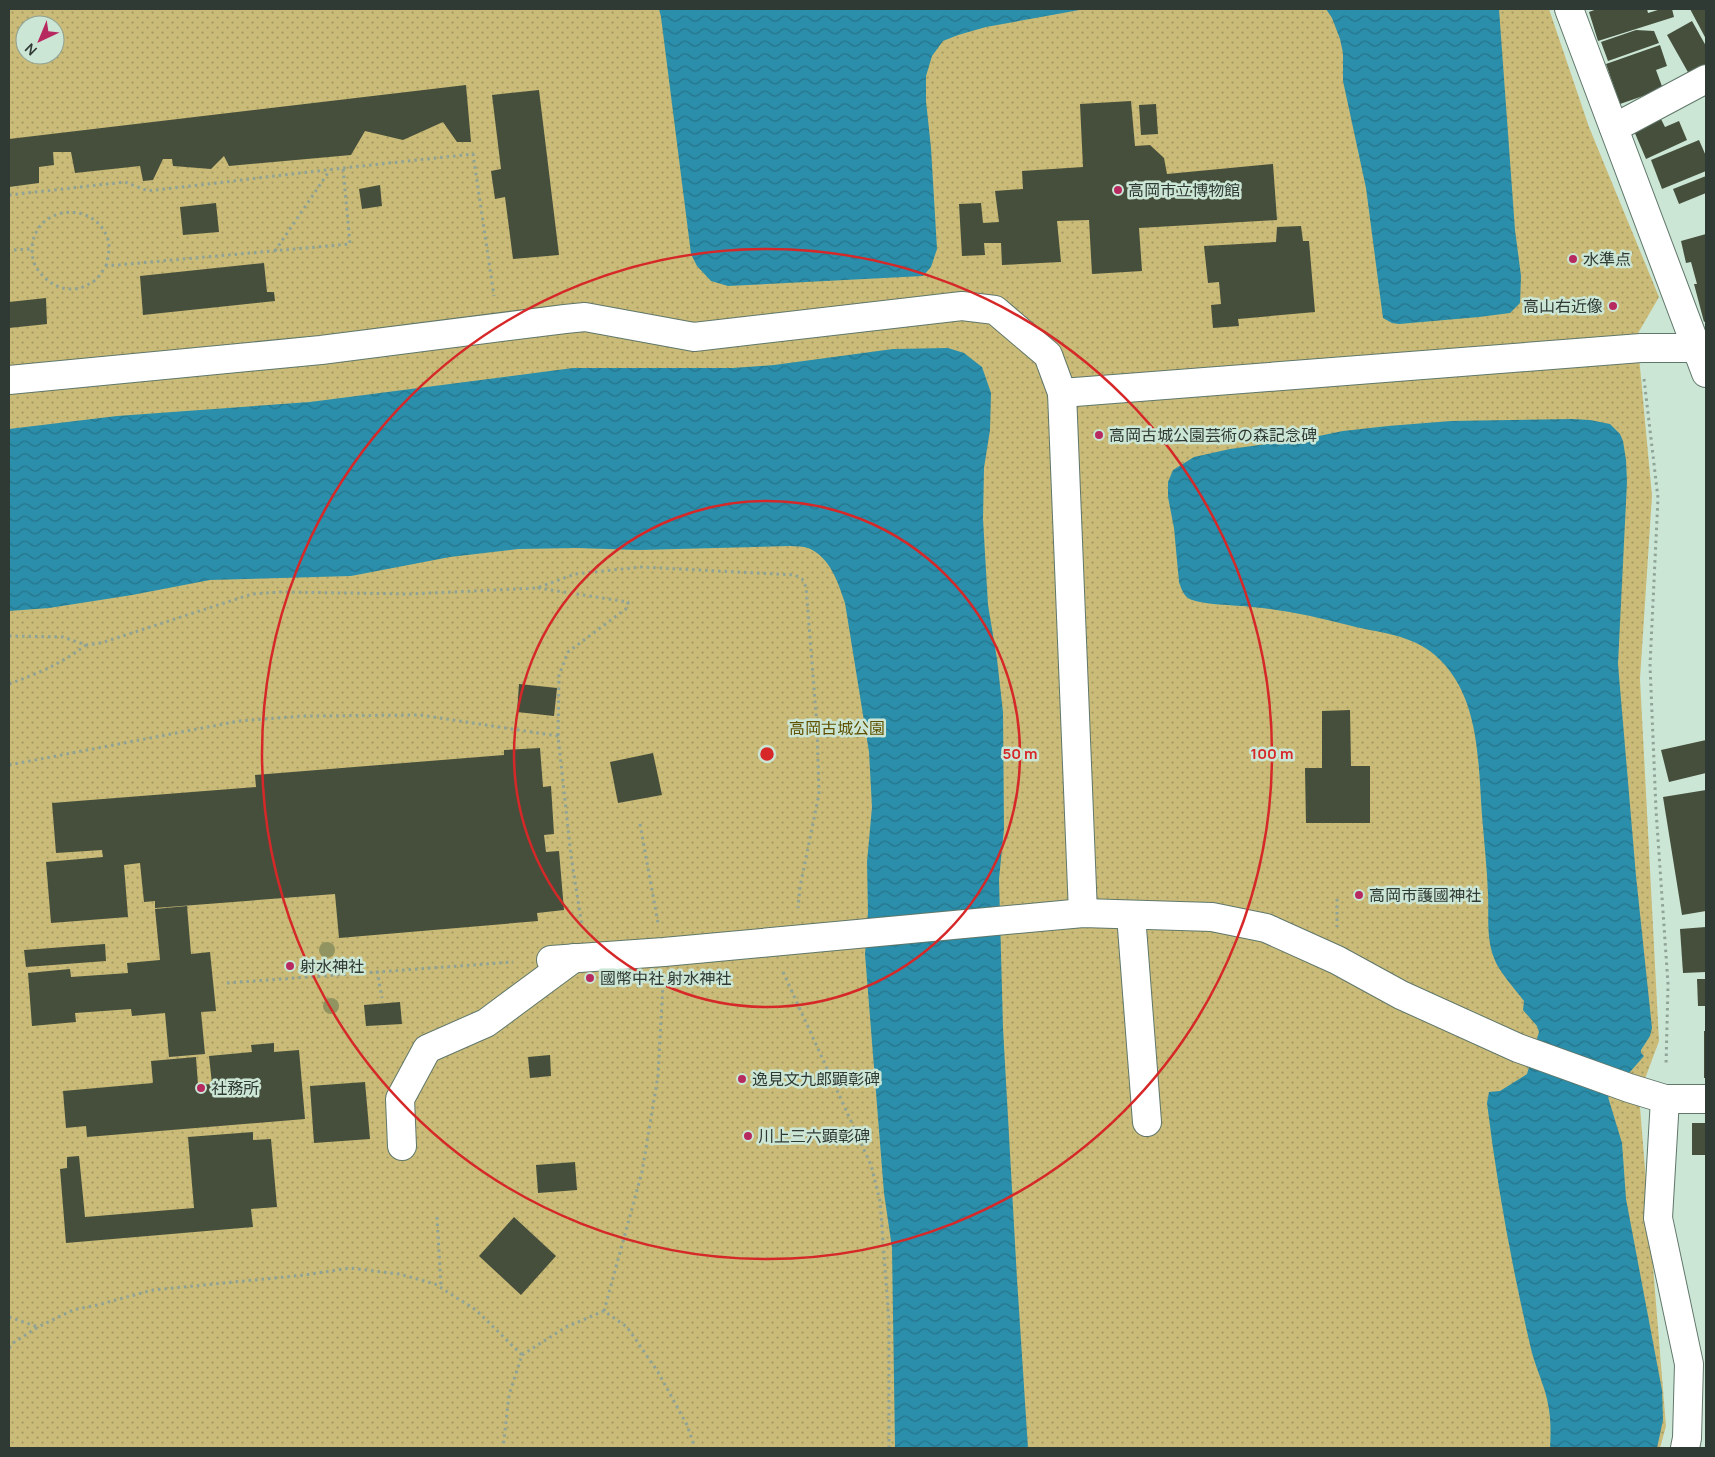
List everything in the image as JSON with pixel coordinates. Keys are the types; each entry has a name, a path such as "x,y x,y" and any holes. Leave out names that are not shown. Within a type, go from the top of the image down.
{"street":[{"path":"1062,393 1641,348 1703,357 1569,9"},
{"path":"1614,128 1706,79"},
{"path":"9,380 321,350 565,318 585,317 694,337 962,306 995,310 1048,355 1062,393 1083,913"},
{"path":"402,1146 400,1098 427,1049 486,1023 571,958 664,952 851,933 1083,913 1212,917 1266,928 1338,960 1401,995 1518,1048 1629,1088 1665,1098 1706,1099"},
{"path":"1131,915 1147,1122"},
{"path":"1665,1098 1658,1218 1698,1364 1685,1448"}],"path":[{"path":"9,195 125,182 148,191 473,154 496,304"},
{"path":"106,266 350,244 344,168"},
{"path":"275,252 330,170"},
{"path":"71,211 86,215 98,224 107,237 109,252 106,266 95,281 79,288 62,288 46,281 35,267 31,249 34,234 43,222 56,214 71,211"},
{"path":"14,250 31,249"},
{"path":"1641,348 1658,498 1650,665 1656,810 1668,984 1665,1098"},
{"path":"537,588 575,574 641,567 785,573 802,579 806,587 817,726 819,794 800,887 782,940 870,1165 880,1201 889,1322 890,1448"},
{"path":"9,684 45,671 86,645 101,642 252,594 281,592 410,594 537,588 628,602 627,608 568,652 559,675 558,736 573,865 571,958 227,982"},
{"path":"9,636 15,634 62,637 86,645"},
{"path":"9,765 239,721 303,716 420,715 558,736"},
{"path":"604,1311 642,1172 658,1076 664,952 640,824"},
{"path":"377,971 382,998"},
{"path":"437,1217 441,1288"},
{"path":"9,1348 13,1343 38,1327 73,1310 153,1290 305,1275 350,1268 399,1274 435,1284 476,1310 522,1355"},
{"path":"503,1448 508,1395 522,1355 566,1327 604,1311"},
{"path":"604,1311 627,1327 658,1372 686,1425 695,1448"},
{"path":"9,1317 38,1327"}],"green space":[{"name":"高岡古城公園","path":"9,9 1549,9 1589,127 1659,297 1637,335 1652,496 1640,679 1659,1041 1639,1095 1666,1426 1660,1448 9,1448"}],"water":[{"path":"659,9 1085,9 986,27 958,35 943,41 932,56 926,76 926,101 931,148 937,249 931,267 923,276 728,286 711,281 697,266 691,254"},
{"path":"1326,9 1499,9 1515,230 1521,276 1520,303 1510,313 1399,324 1392,323 1383,318 1366,188 1343,81 1343,53 1332,18"},
{"path":"948,348 964,353 982,367 991,393 990,430 984,468 983,519 988,605 1003,712 1004,829 999,879 1003,1028 1028,1448 895,1448 892,1248 884,1193 865,954 868,912 867,862 872,807 869,752 845,603 832,571 816,552 806,547 791,546 639,550 518,549 450,557 351,576 210,580 49,608 9,611 9,429 117,416 310,402 573,368 733,368 774,365 893,349"},
{"path":"1572,419 1610,424 1620,434 1626,460 1627,482 1618,664 1636,876 1652,1028 1650,1036 1641,1050 1644,1056 1608,1097 1622,1143 1626,1199 1662,1390 1663,1420 1657,1448 1550,1448 1548,1405 1531,1349 1518,1288 1500,1196 1487,1103 1489,1092 1500,1091 1527,1074 1539,1032 1537,1026 1523,1010 1524,1001 1500,969 1491,950 1477,751 1469,709 1461,690 1450,672 1436,656 1427,649 1406,639 1300,614 1264,608 1209,603 1188,598 1183,593 1179,582 1174,528 1168,497 1168,482 1173,470 1194,457 1230,449 1304,439 1343,431 1388,426 1451,421"}],"building":[{"path":"1597,9 1647,9 1648,13 1661,9 1672,9 1674,17 1598,41 1589,12"},
{"path":"1690,9 1706,9 1706,39"},
{"path":"1692,21 1706,46 1706,64 1689,74 1667,35"},
{"path":"1636,30 1654,31 1659,43 1608,61 1601,42"},
{"path":"1660,45 1667,66 1656,70 1663,89 1620,104 1606,64"},
{"path":"466,85 471,142 457,142 443,122 403,140 365,131 351,155 229,166 224,156 211,169 173,166 172,159 163,159 153,180 143,181 140,166 75,173 71,152 53,152 54,165 39,167 39,183 9,187 9,139"},
{"path":"539,90 559,255 513,259 505,197 495,199 491,171 501,169 492,95"},
{"path":"1131,101 1135,146 1150,145 1164,158 1167,174 1273,164 1277,220 1139,228 1142,271 1092,274 1089,220 1057,221 1061,262 1002,265 1001,243 984,243 985,255 962,256 959,204 981,203 983,223 999,222 995,191 1023,189 1022,171 1083,167 1080,104"},
{"path":"1156,104 1158,134 1141,135 1139,105"},
{"path":"1658,113 1665,127 1679,121 1687,140 1646,159 1631,124"},
{"path":"1699,140 1706,156 1706,171 1662,189 1651,160"},
{"path":"1706,176 1706,193 1679,204 1673,189"},
{"path":"380,185 382,206 362,209 359,189"},
{"path":"216,203 219,232 183,235 180,207"},
{"path":"1301,226 1303,241 1309,241 1315,312 1238,319 1239,326 1213,328 1211,305 1221,304 1219,282 1208,283 1204,246 1276,242 1277,227"},
{"path":"1706,234 1706,321 1704,322 1694,284 1697,284 1691,262 1686,263 1681,241"},
{"path":"264,263 267,292 274,292 275,301 143,315 140,276"},
{"path":"46,298 47,324 9,328 9,302"},
{"path":"519,684 557,688 554,716 517,712"},
{"path":"1350,710 1351,766 1370,766 1370,823 1306,823 1305,768 1322,768 1322,711"},
{"path":"1706,740 1706,773 1669,782 1661,750"},
{"path":"540,748 543,787 551,786 554,834 544,835 546,852 559,851 564,910 537,913 538,921 339,938 335,894 155,908 155,901 144,902 140,863 124,865 128,917 51,923 46,862 103,857 102,850 56,853 52,803 256,787 255,775 504,755 504,750"},
{"path":"653,753 662,795 618,803 610,762"},
{"path":"1706,790 1706,911 1682,915 1663,797"},
{"path":"187,906 191,954 210,952 216,1011 201,1012 205,1054 169,1057 165,1013 132,1016 131,1009 75,1013 76,1022 32,1026 28,973 70,969 71,977 128,973 127,963 160,960 155,909"},
{"path":"1706,927 1706,972 1683,973 1680,929"},
{"path":"105,944 106,961 26,967 24,950"},
{"path":"1697,979 1706,979 1706,1006 1698,1006"},
{"path":"400,1002 402,1024 366,1026 364,1005"},
{"path":"1704,1031 1706,1031 1706,1078 1704,1078"},
{"name":"社務所","path":"274,1043 274,1052 299,1050 305,1119 87,1137 86,1126 66,1128 63,1091 153,1083 151,1061 196,1057 198,1085 212,1084 209,1056 252,1052 251,1045"},
{"path":"550,1055 551,1076 530,1078 528,1057"},
{"path":"365,1082 370,1139 314,1143 310,1086"},
{"path":"1692,1123 1706,1123 1706,1155 1692,1155"},
{"path":"253,1132 253,1140 271,1139 277,1207 251,1209 253,1227 66,1243 60,1169 67,1168 67,1157 79,1156 85,1217 194,1208 188,1137"},
{"path":"575,1162 577,1190 538,1193 536,1165"},
{"path":"514,1217 556,1256 521,1295 479,1256"}],"place":[{"name":"高岡市立博物館","path":"1118,190"},
{"name":"水準点","path":"1573,259"},
{"name":"高山右近像","path":"1613,306"},
{"name":"高岡古城公園芸術の森記念碑","path":"1099,435"},
{"name":"高岡市護國神社","path":"1359,895"},
{"name":"射水神社","path":"290,966"},
{"name":"國幣中社 射水神社","path":"590,978"},
{"name":"逸見文九郎顕彰碑","path":"742,1079"},
{"name":"社務所","path":"201,1088"},
{"name":"川上三六顕彰碑","path":"748,1136"}]}
